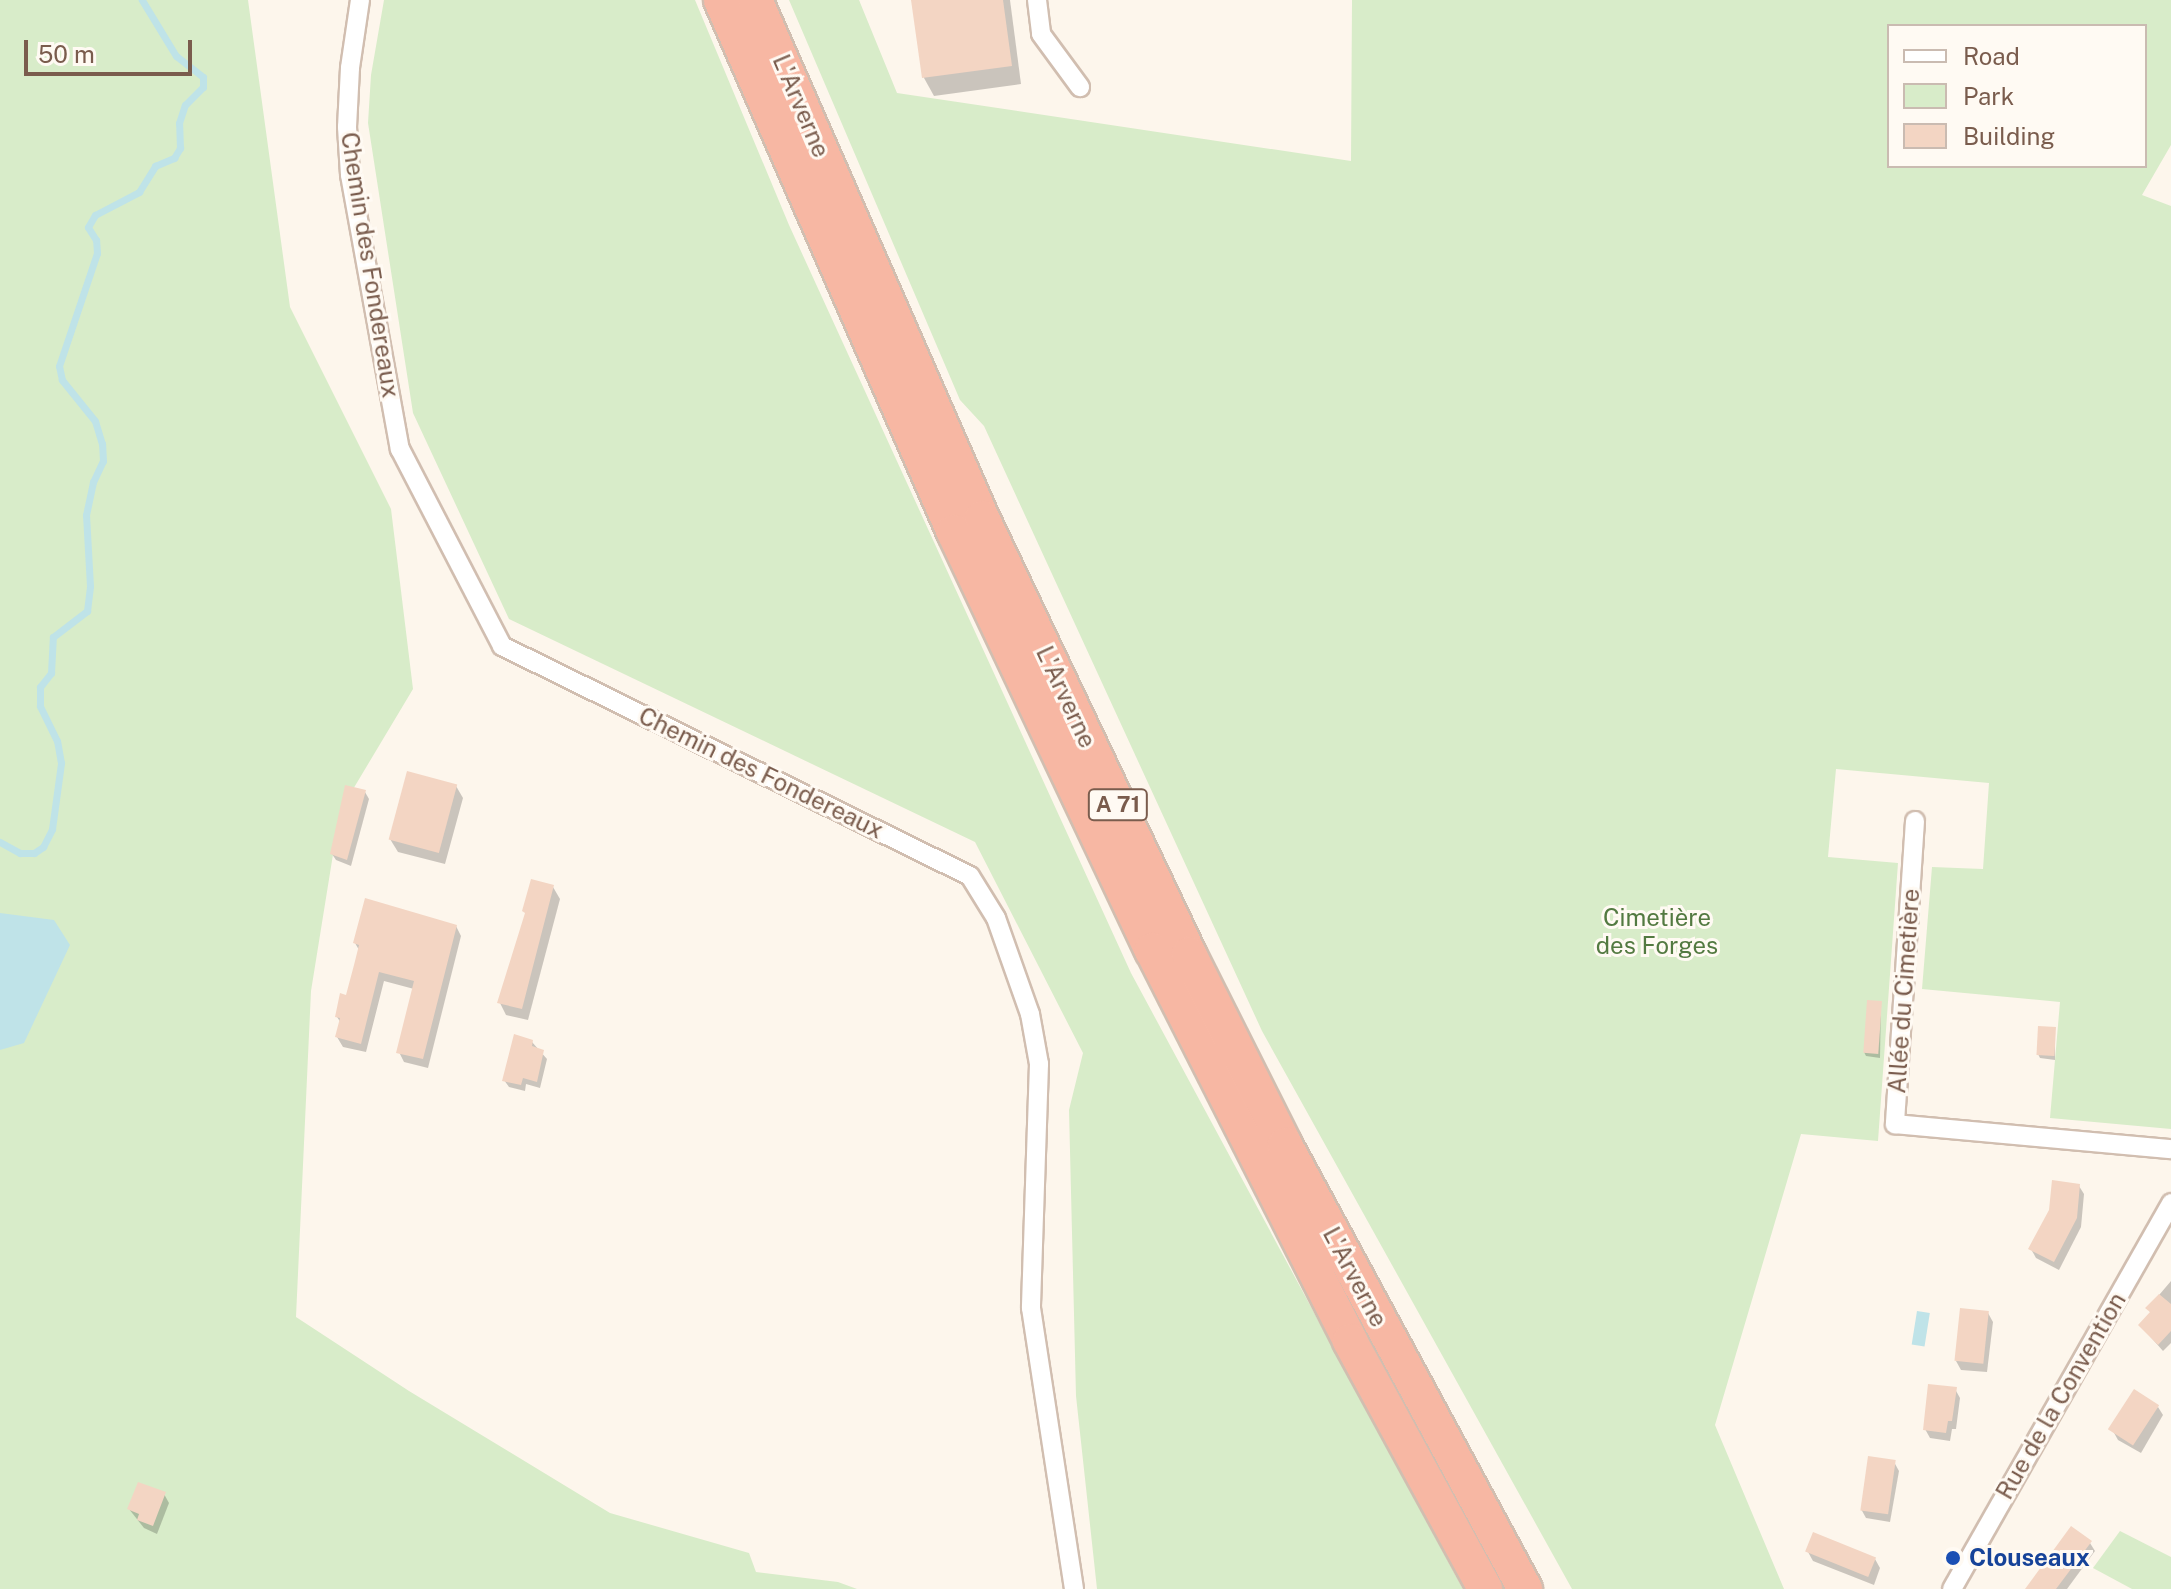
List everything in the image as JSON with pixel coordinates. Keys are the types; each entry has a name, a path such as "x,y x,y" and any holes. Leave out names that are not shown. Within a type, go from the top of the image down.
{"highway":[{"name":"L'Arverne","path":"721,0 954,532 1152,950 1350,1341 1485,1589"},
{"name":"L'Arverne","path":"755,0 982,518 1183,941 1292,1159 1525,1589"}],"street":[{"name":"Chemin des Fondereaux","path":"360,0 350,68 347,127 350,175 400,449 502,646 970,876 996,918 1030,1014 1039,1064 1031,1308 1074,1589"},
{"path":"1037,0 1041,34 1080,87"},
{"name":"Allée du Cimetière","path":"1915,821 1895,1124 2171,1149"},
{"name":"Rue de la Convention","path":"1952,1589 2171,1203"}],"green space":[{"path":"0,0 248,0 290,307 391,509 413,689 340,811 311,991 296,1317 409,1391 610,1513 749,1553 756,1572 838,1582 857,1589 0,1589"},
{"path":"384,0 695,0 789,225 1131,973 1463,1589 1097,1589 1076,1396 1069,1110 1083,1053 975,842 509,619 413,413 368,123 371,75"},
{"name":"Cimetière des Forges","path":"789,0 859,0 897,93 1351,161 1352,0 2171,0 2171,145 2142,195 2171,206 2171,1129 2050,1118 2060,1002 1922,989 1932,867 1983,869 1989,783 1836,769 1828,857 1898,863 1878,1141 1801,1134 1715,1425 1784,1589 1572,1589 1262,1031 984,426 960,400"},
{"path":"2120,1531 2171,1557 2171,1589 2132,1589 2093,1568"}],"water":[{"path":"0,913 54,920 70,945 24,1043 0,1050"},
{"path":"1917,1311 1930,1313 1925,1347 1912,1345"}],"building":[{"path":"911,0 1003,0 1012,66 922,78"},
{"path":"407,771 457,784 439,853 389,840"},
{"path":"345,785 366,790 347,860 330,854"},
{"path":"531,879 554,885 522,1009 497,1003 525,913 522,911"},
{"path":"365,898 457,925 423,1059 396,1053 414,981 379,972 361,1044 335,1037 340,1018 335,1017 340,993 346,995 354,965 359,945 353,943"},
{"path":"1867,1000 1882,1001 1878,1054 1863,1053"},
{"path":"2038,1026 2056,1027 2054,1056 2036,1055"},
{"path":"514,1034 533,1040 532,1046 544,1050 537,1082 523,1078 521,1085 502,1081"},
{"path":"2052,1180 2080,1184 2077,1218 2054,1262 2028,1249 2049,1210"},
{"path":"2159,1294 2171,1304 2171,1331 2158,1345 2138,1325 2150,1312 2145,1308"},
{"path":"1960,1308 1989,1311 1983,1364 1954,1361"},
{"path":"1928,1384 1957,1387 1952,1421 1948,1421 1946,1433 1923,1430"},
{"path":"2134,1389 2159,1405 2133,1446 2108,1429"},
{"path":"1868,1456 1896,1460 1888,1514 1860,1510"},
{"path":"138,1482 166,1492 153,1526 137,1520 139,1514 127,1509"},
{"path":"2071,1526 2092,1541 2056,1589 2025,1589"},
{"path":"1813,1532 1876,1557 1868,1577 1805,1551"}],"waterway":[{"path":"0,842 20,853 34,853 43,847 52,829 61,763 57,741 40,706 40,687 51,673 53,637 87,611 90,586 86,515 93,482 103,461 102,444 95,421 62,380 59,366 97,253 96,240 88,227 95,215 139,192 155,166 174,158 180,148 179,123 185,105 203,87 203,77 176,56 142,0"}],"place":[{"name":"Clouseaux","path":"1953,1558"}]}
